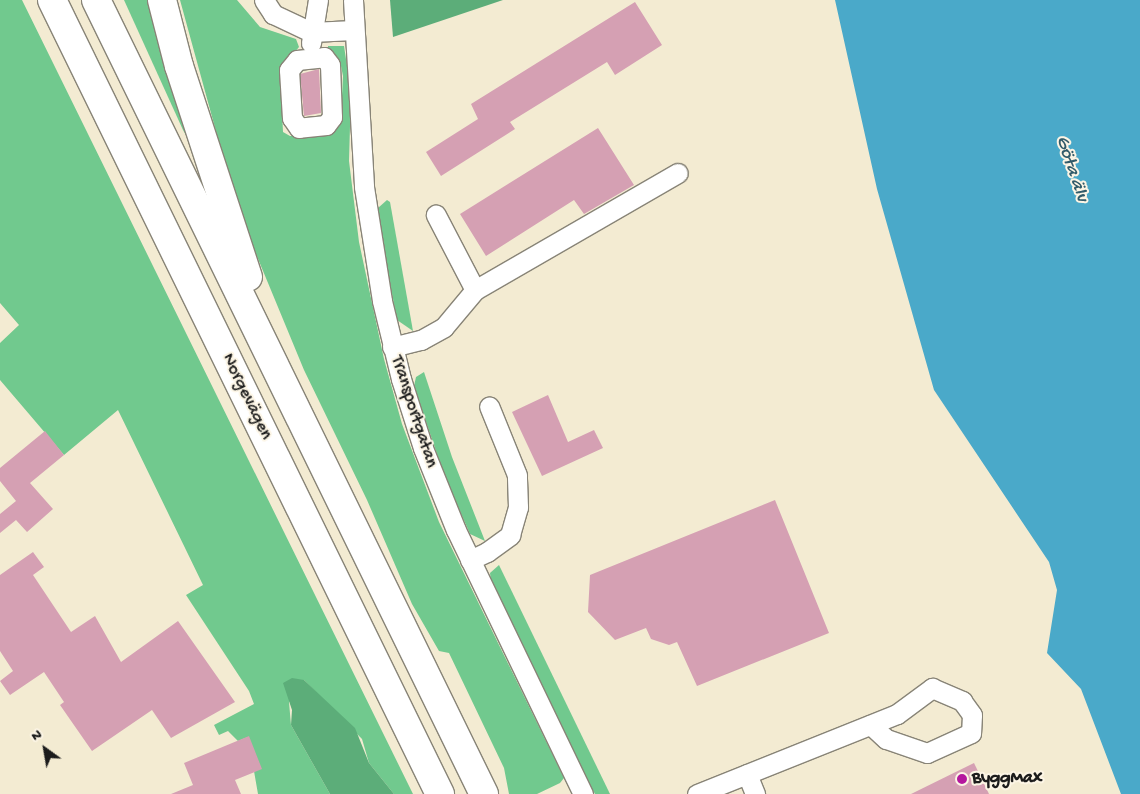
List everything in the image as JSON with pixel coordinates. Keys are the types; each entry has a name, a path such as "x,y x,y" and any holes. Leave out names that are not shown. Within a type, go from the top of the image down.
{"highway":[{"name":"Norgevägen","path":"52,0 440,794"},
{"path":"96,0 484,794"},
{"path":"162,0 179,66 278,371"}],"street":[{"path":"264,0 273,14 310,32 354,30"},
{"path":"311,58 310,32 318,0"},
{"name":"Transportgatan","path":"353,0 364,187 375,265 392,347 423,448 470,560 583,794"},
{"path":"392,347 421,340 444,327 475,290 678,173"},
{"path":"436,215 475,290"},
{"path":"470,560 487,552 510,535 518,507 518,475 489,406"},
{"path":"706,792 897,714 932,688 962,700 972,715 971,733 927,753 886,739 871,725"},
{"path":"748,774 755,794"}],"green space":[{"path":"0,0 22,0 413,794 394,794 369,763 362,739 304,680 289,702 291,725 330,794 258,794 248,737 238,741 228,731 219,735 214,725 254,704 249,691 186,595 203,585 118,410 64,455 0,380 0,343 19,325 0,303"},
{"path":"124,0 152,0 191,144 183,130"},
{"path":"180,0 237,0 260,27 296,39 299,47 280,70 283,132 290,136 329,133 335,130 341,115 343,76 340,61 328,53 328,46 344,46 351,92 349,161 359,242 384,359 402,424 439,522 564,778 560,783 537,794 509,794 504,768 449,653 439,651 412,604 367,500 304,370 237,208"},
{"path":"390,0 503,0 393,37"},
{"path":"387,200 390,202 413,331 397,320 377,215 378,208"},
{"path":"424,372 452,457 485,541 470,534 444,475 414,386 416,377"},
{"path":"499,565 610,794 595,794 588,782 491,581 490,573"},
{"path":"292,678 304,680 355,728 369,763 394,794 330,794 291,725 292,710 283,683"}],"water":[{"name":"Göta älv","path":"835,0 1140,0 1140,794 1121,794 1081,689 1047,653 1057,590 1049,562 934,390 877,189"}],"building":[{"path":"635,2 662,45 615,75 607,62 510,122 515,129 441,176 426,152 478,119 471,104"},
{"path":"319,69 321,113 304,116 300,74"},
{"path":"598,128 634,185 584,214 574,200 486,256 460,214"},
{"path":"548,395 568,442 594,430 603,448 542,476 512,412"},
{"path":"45,431 64,455 30,483 53,509 27,532 16,520 0,533 0,514 16,501 0,481 0,468"},
{"path":"775,500 829,633 697,686 677,642 669,645 651,639 646,628 615,640 588,612 590,575"},
{"path":"33,552 44,567 33,575 71,632 95,616 121,662 178,621 235,702 171,738 152,710 92,751 60,705 64,702 44,672 10,695 0,681 13,671 0,651 0,575"},
{"path":"249,736 262,769 235,780 241,794 171,794 193,785 184,763"},
{"name":"ByggMax","path":"974,763 989,794 911,794"}],"place":[{"name":"ByggMax","path":"962,779"}]}
